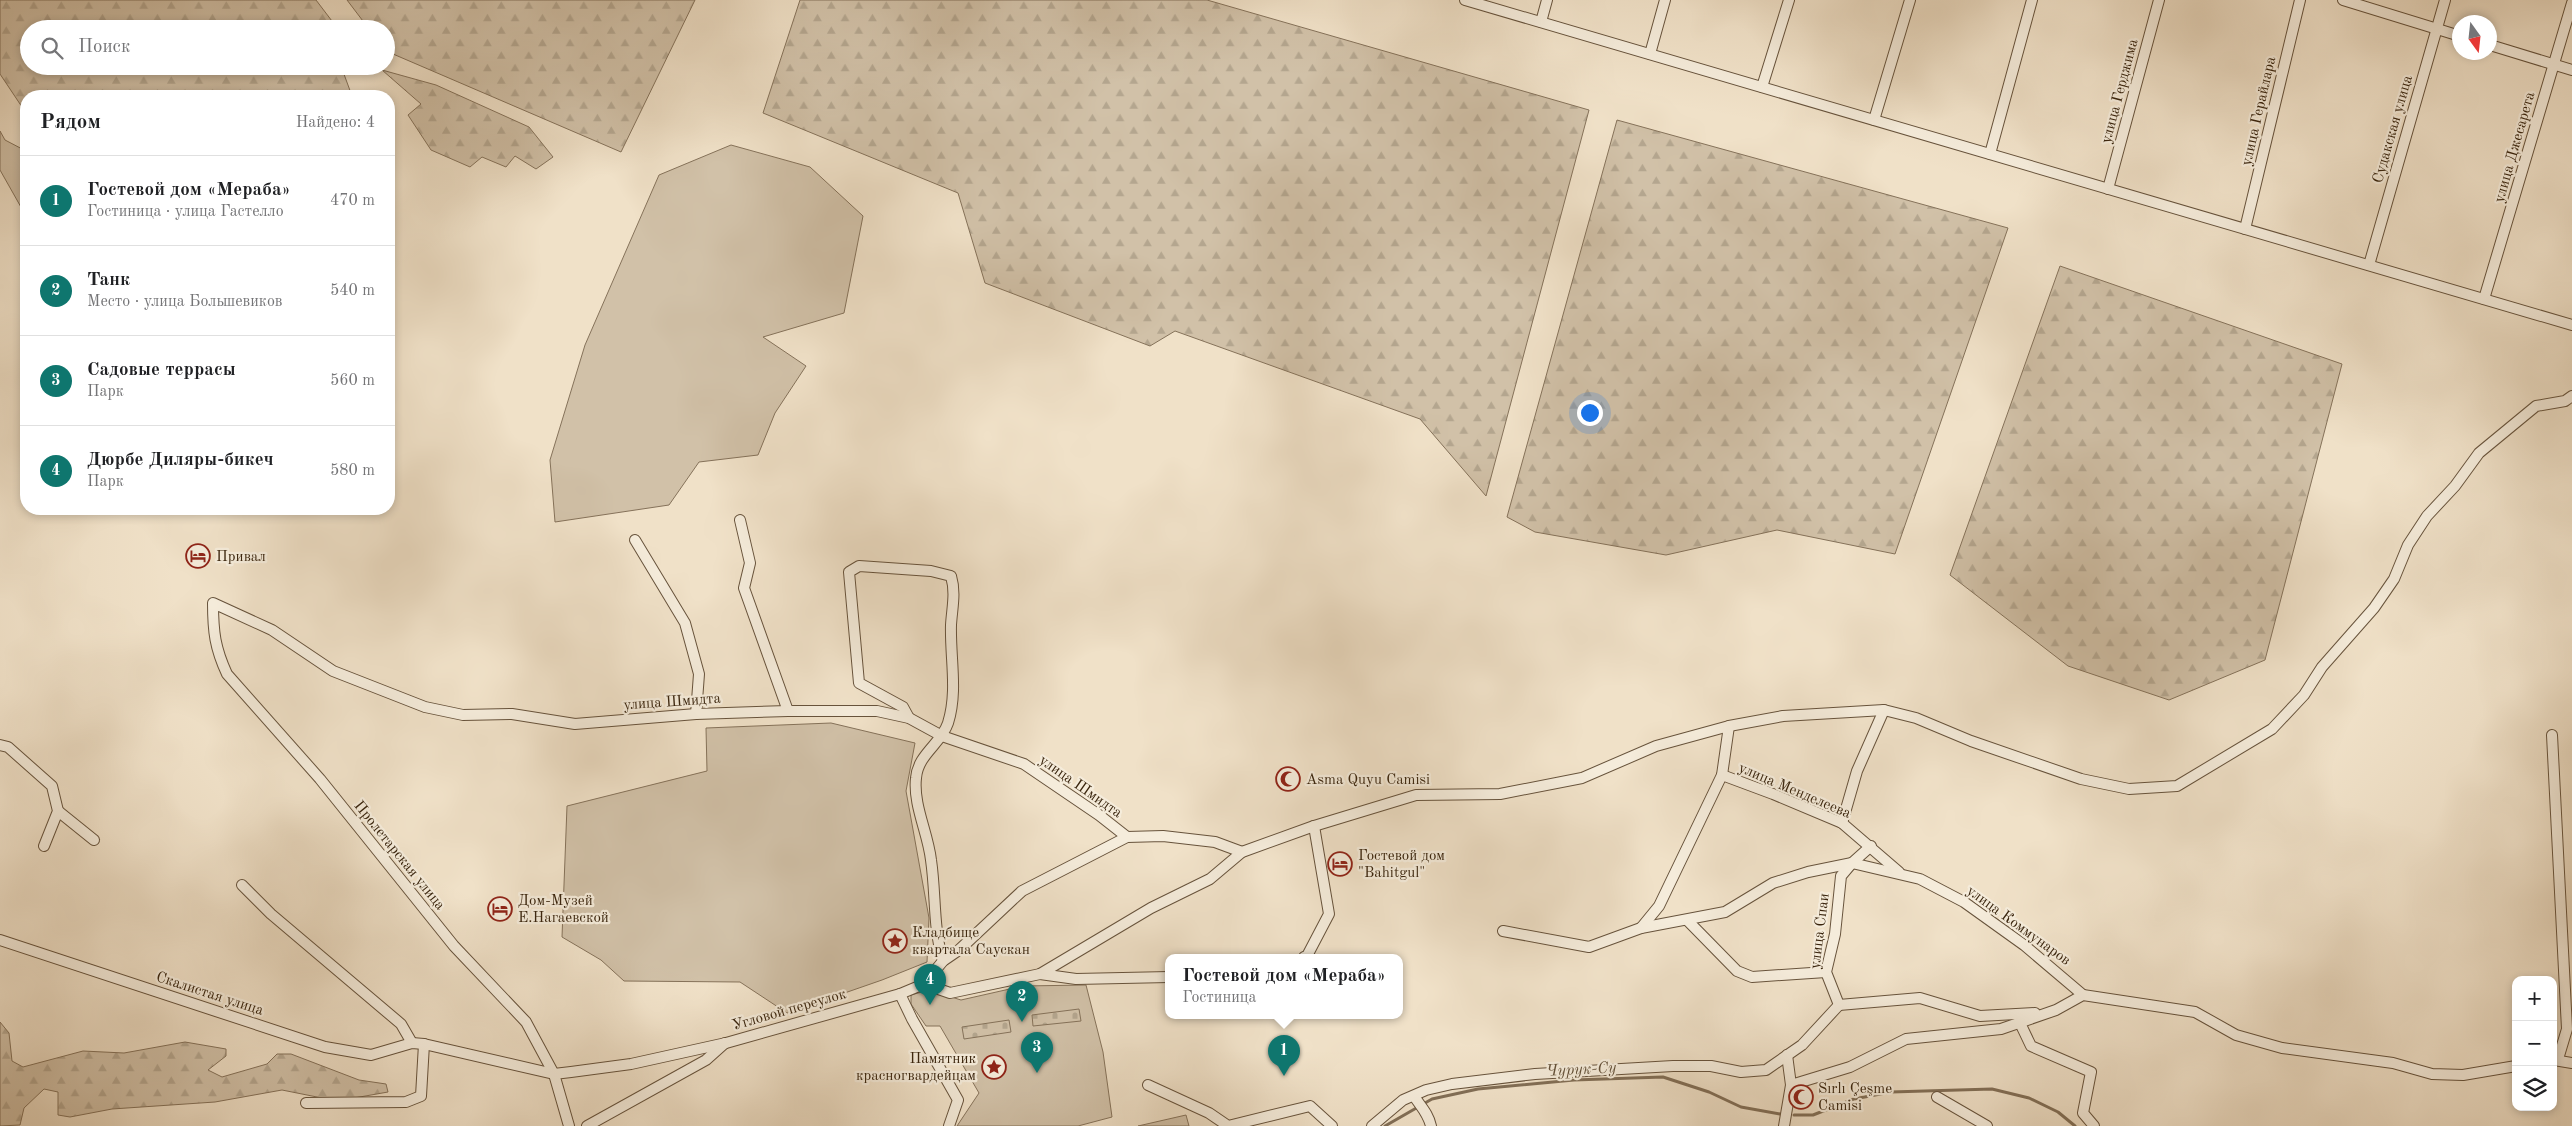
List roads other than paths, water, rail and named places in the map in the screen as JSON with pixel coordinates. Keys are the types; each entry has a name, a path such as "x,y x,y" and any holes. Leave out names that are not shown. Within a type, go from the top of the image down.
{"street":[{"path":"1465,0 2572,325"},
{"path":"1541,22 1547,0"},
{"path":"1650,54 1665,0"},
{"path":"1762,87 1789,0"},
{"path":"1874,120 1910,0"},
{"path":"1990,154 2032,0"},
{"name":"улица Герджима","path":"2108,189 2159,0"},
{"name":"улица Герайлара","path":"2245,229 2300,0"},
{"path":"2343,0 2452,34"},
{"name":"Судакская улица","path":"2369,266 2445,0"},
{"name":"улица Джесарета","path":"2484,300 2572,3"},
{"path":"2497,47 2572,70"},
{"path":"1242,852 1215,842 1163,836 1127,837 1022,891 959,950 943,961 924,984 950,993 1040,974 1152,908 1210,879 1242,852 1314,826 1416,795 1500,794 1582,778 1656,746 1729,726 1782,716 1884,710 1916,718 1971,741 2081,779 2129,789 2177,786 2272,729 2304,696 2322,667 2374,608 2394,580 2408,546 2422,524 2455,486 2479,453 2536,406 2564,401 2572,396"},
{"path":"740,520 750,563 744,588 788,711"},
{"path":"635,540 684,623 699,674 696,714"},
{"path":"909,718 903,706 859,683 849,572 859,566 932,571 951,576 955,588 951,626 954,690 948,723 942,736 925,752 916,777 931,860 936,939 943,961"},
{"name":"улица Шмидта","path":"213,603 272,630 333,671 425,707 463,715 512,714 575,724 696,714 788,711 877,711 909,718 942,736 1024,764 1099,815 1127,837"},
{"name":"Пролетарская улица","path":"213,603 213,632 218,654 227,674 320,779 454,946 526,1022 554,1074 569,1126"},
{"path":"1842,823 1857,771 1884,710"},
{"path":"1641,928 1659,906 1722,775 1729,726"},
{"path":"2552,735 2567,1029 2557,1056"},
{"path":"0,745 8,747 52,786 58,811 44,846"},
{"name":"улица Менделеева","path":"1722,775 1842,823 1871,846 1900,873"},
{"path":"58,811 94,840"},
{"path":"1307,954 1317,940 1329,914 1314,826"},
{"name":"улица Спаи","path":"1839,1005 1826,972 1835,934 1841,876 1852,862 1871,846"},
{"name":"улица Коммунаров","path":"1503,931 1589,947 1641,928 1726,912 1773,883 1808,872 1852,862 1920,879 1964,902 2024,945 2084,995"},
{"path":"242,886 271,914 401,1024 412,1043"},
{"path":"1687,920 1737,971 1752,977 1826,972"},
{"name":"Скалистая улица","path":"0,940 325,1047 371,1055 412,1043 424,1044 554,1074"},
{"path":"1040,974 1076,979 1165,977"},
{"name":"Угловой переулок","path":"587,1126 706,1060 726,1043 900,994 924,984"},
{"path":"900,994 958,1100 949,1126"},
{"path":"1791,1085 1850,1067 1906,1039 2001,1029 2056,1010 2084,995 2195,1012 2236,1035 2282,1048 2393,1063 2432,1074 2463,1075 2512,1067"},
{"path":"1372,1126 1403,1100 1418,1101 1452,1084 1535,1074 1673,1066 1711,1066 1741,1072 1766,1070 1802,1045 1839,1005 1920,998 1980,1016 2016,1016 2056,1010"},
{"path":"2020,1023 2030,1046 2091,1072 2083,1113 2094,1126"},
{"path":"554,1074 631,1064 726,1043"},
{"path":"306,1103 406,1102 421,1096 424,1044"},
{"path":"1784,1126 1791,1085 1787,1056"},
{"path":"2557,1059 2572,1063"},
{"path":"1148,1085 1209,1113 1228,1126 1310,1106 1332,1126"},
{"path":"1938,1097 1987,1126"},
{"path":"1418,1101 1428,1114 1431,1126"}],"waterway":[{"name":"Чурук-Су","path":"1385,1126 1432,1099 1478,1089 1574,1080 1663,1077 1709,1092 1741,1107 1780,1114"},
{"name":"Чурук-Су","path":"1794,1115 1813,1115 1854,1099 1891,1092 1992,1089 2029,1098 2058,1112 2075,1126"}],"place":[{"name":"Привал","path":"198,556"},
{"name":"Asma Quyu Camisi","path":"1288,779"},
{"name":"Гостевой дом \"Bahitgul\"","path":"1340,864"},
{"name":"Дом-Музей Е.Нагаевской","path":"500,909"},
{"name":"Кладбище квартала Саускан","path":"895,941"},
{"name":"Дюрбе Диляры-бикеч","path":"930,1005"},
{"name":"Танк","path":"1022,1022"},
{"name":"Памятник красногвардейцам","path":"994,1067"},
{"name":"Садовые террасы","path":"1037,1073"},
{"name":"Гостевой дом «Мераба»","path":"1284,1076"},
{"name":"Sırlı Çeşme Camisi","path":"1801,1097"}]}
